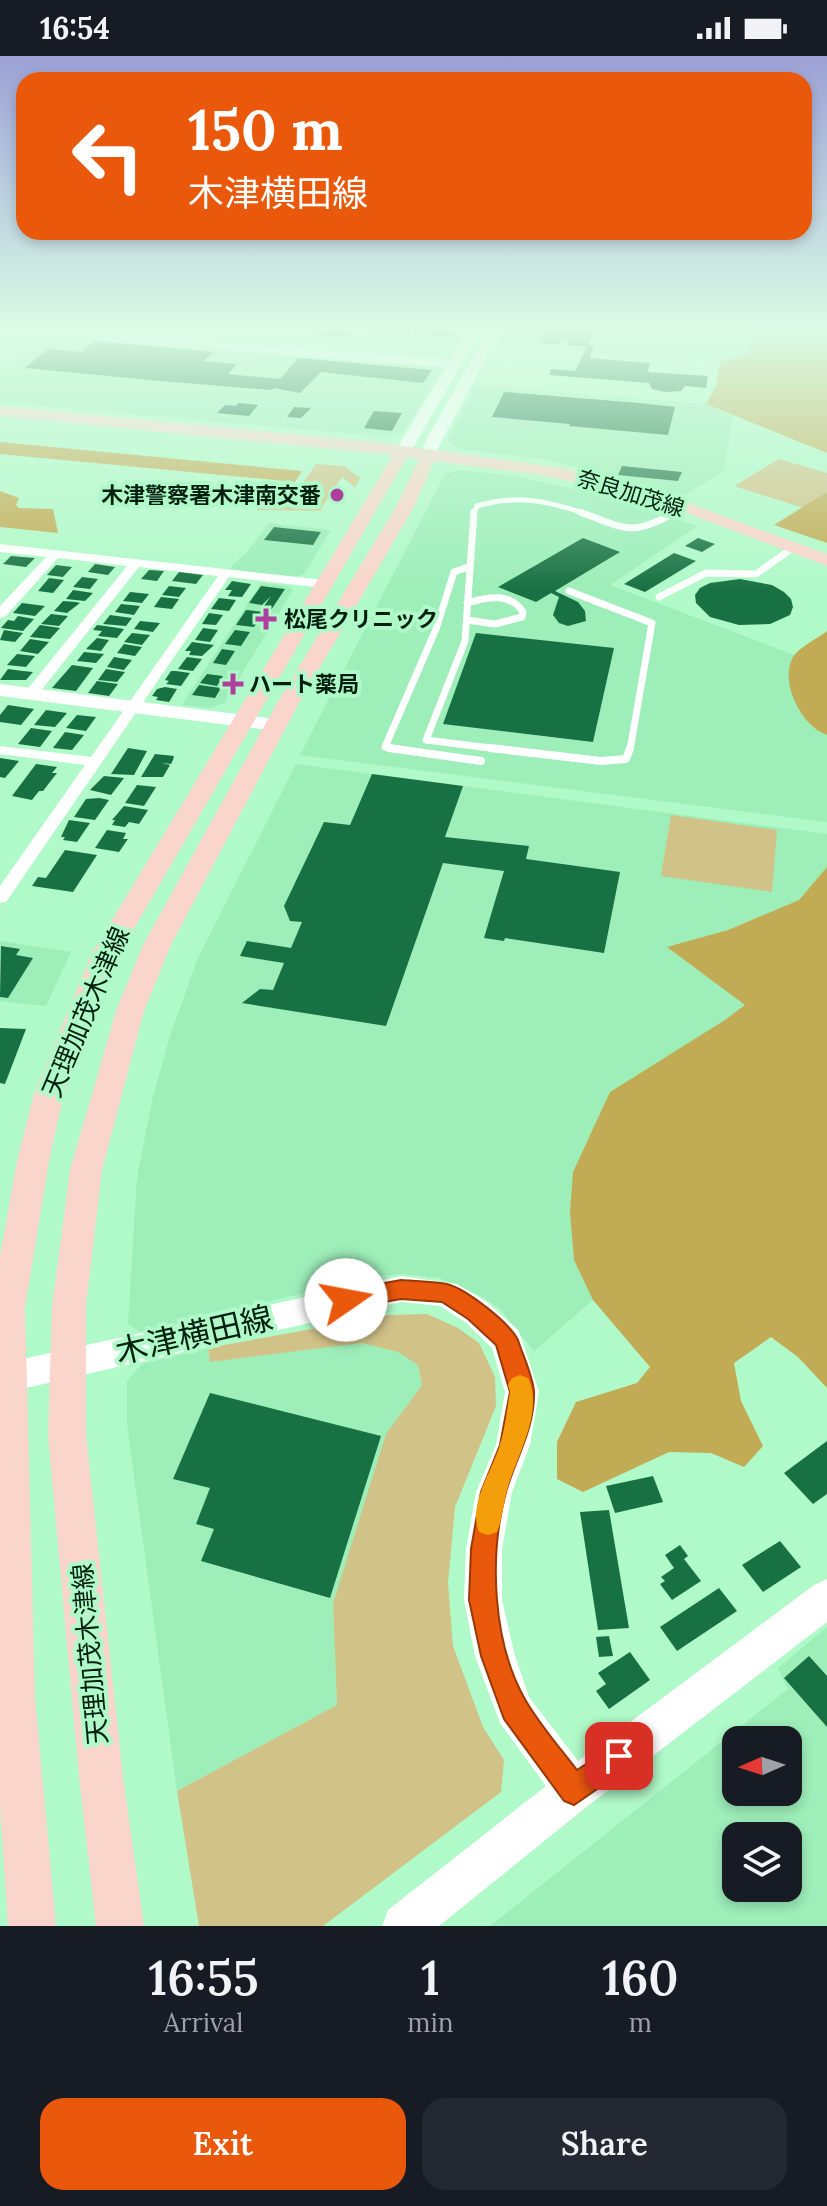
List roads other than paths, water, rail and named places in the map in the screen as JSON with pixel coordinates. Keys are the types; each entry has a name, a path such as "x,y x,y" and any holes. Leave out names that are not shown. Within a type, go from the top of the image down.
{"main road":[{"name":"奈良加茂線","path":"55,416 376,447 410,455"},
{"name":"奈良加茂線","path":"0,422 410,455 559,472 596,480 684,508 827,560"},
{"name":"天理加茂木津線","path":"32,1926 14,1698 3,1378 8,1308 30,1176 48,1097 106,953 324,584 410,455"},
{"name":"天理加茂木津線","path":"119,1917 101,1777 67,1435 69,1306 86,1170 130,1011 157,945 276,725 367,566 405,507 410,455"}],"street":[{"path":"410,455 429,416"},
{"path":"410,455 436,416"},
{"path":"0,548 324,584"},
{"path":"0,614 55,554"},
{"path":"31,694 136,563"},
{"path":"0,898 226,573"},
{"path":"0,690 276,725"},
{"path":"0,750 95,762"},
{"name":"木津横田線","path":"3,1378 401,1289 446,1293 476,1312 506,1340 522,1392 513,1445 494,1492 484,1549 483,1600 495,1656 514,1709 574,1790"},
{"path":"404,1926 574,1790 827,1598"}],"lane":[{"path":"569,591 652,623 626,759 601,761 426,740 465,641 472,518 477,506 487,501 517,496 538,499 631,529 647,528 684,508"},
{"path":"659,597 706,573 756,574 794,547"},
{"path":"468,567 454,572 448,583 436,629 385,747 481,761"},
{"path":"467,603 499,597 516,603 523,612 522,617 511,623 484,624 467,620"}],"place":[{"name":"木津警察署木津南交番","path":"337,495"},
{"name":"松尾クリニック","path":"266,619"},
{"name":"ハート薬局","path":"233,684"}]}
